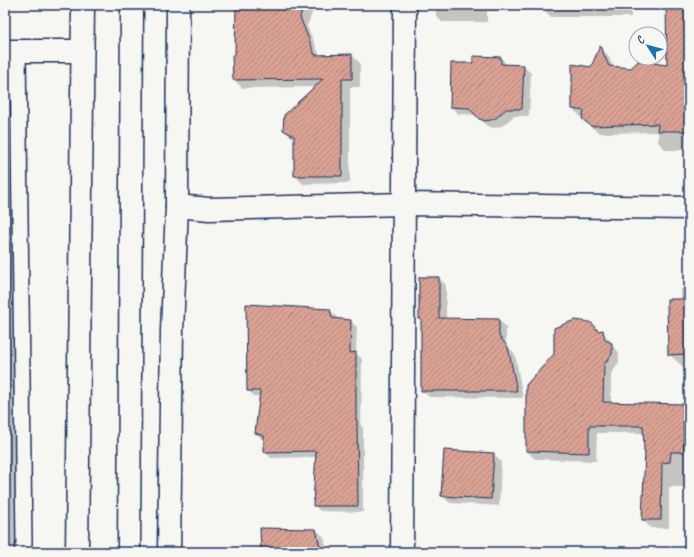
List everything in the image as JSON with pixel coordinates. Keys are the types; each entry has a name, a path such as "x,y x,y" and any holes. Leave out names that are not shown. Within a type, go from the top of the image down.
{"street":[{"path":"77,552 83,5"},
{"path":"129,552 132,5"},
{"path":"169,552 172,330 177,206 178,5"},
{"path":"402,552 405,5"},
{"path":"12,51 82,51"},
{"path":"177,206 209,209 404,204 689,208"}],"lane":[{"path":"12,51 24,543 22,552"}],"building":[{"path":"236,5 304,5 300,17 315,55 352,54 352,79 342,79 342,176 294,176 294,136 283,130 284,115 323,79 233,80 232,55 235,55"},
{"path":"666,5 689,5 689,131 657,131 658,124 591,126 582,119 584,111 572,109 572,64 591,67 600,46 609,66 631,68 633,66 668,66 668,26 666,26"},
{"path":"473,56 501,57 501,64 524,65 522,109 506,109 495,119 486,121 479,119 469,108 450,107 451,63 473,63"},
{"path":"419,277 439,277 439,318 499,319 499,336 508,347 517,391 421,391 421,319 419,319"},
{"path":"667,299 689,299 689,354 668,355"},
{"path":"246,304 330,309 332,318 351,320 350,353 356,352 358,506 313,506 316,451 264,452 264,436 255,433 260,391 247,391"},
{"path":"575,320 589,322 593,324 598,331 603,330 605,340 612,343 612,354 604,365 603,402 683,404 684,452 671,452 670,462 662,463 661,520 642,520 645,451 643,426 589,426 589,453 526,451 526,385 554,354 554,328"},
{"path":"444,450 494,453 491,499 441,496"},
{"path":"260,528 316,529 321,552 261,552"}]}
